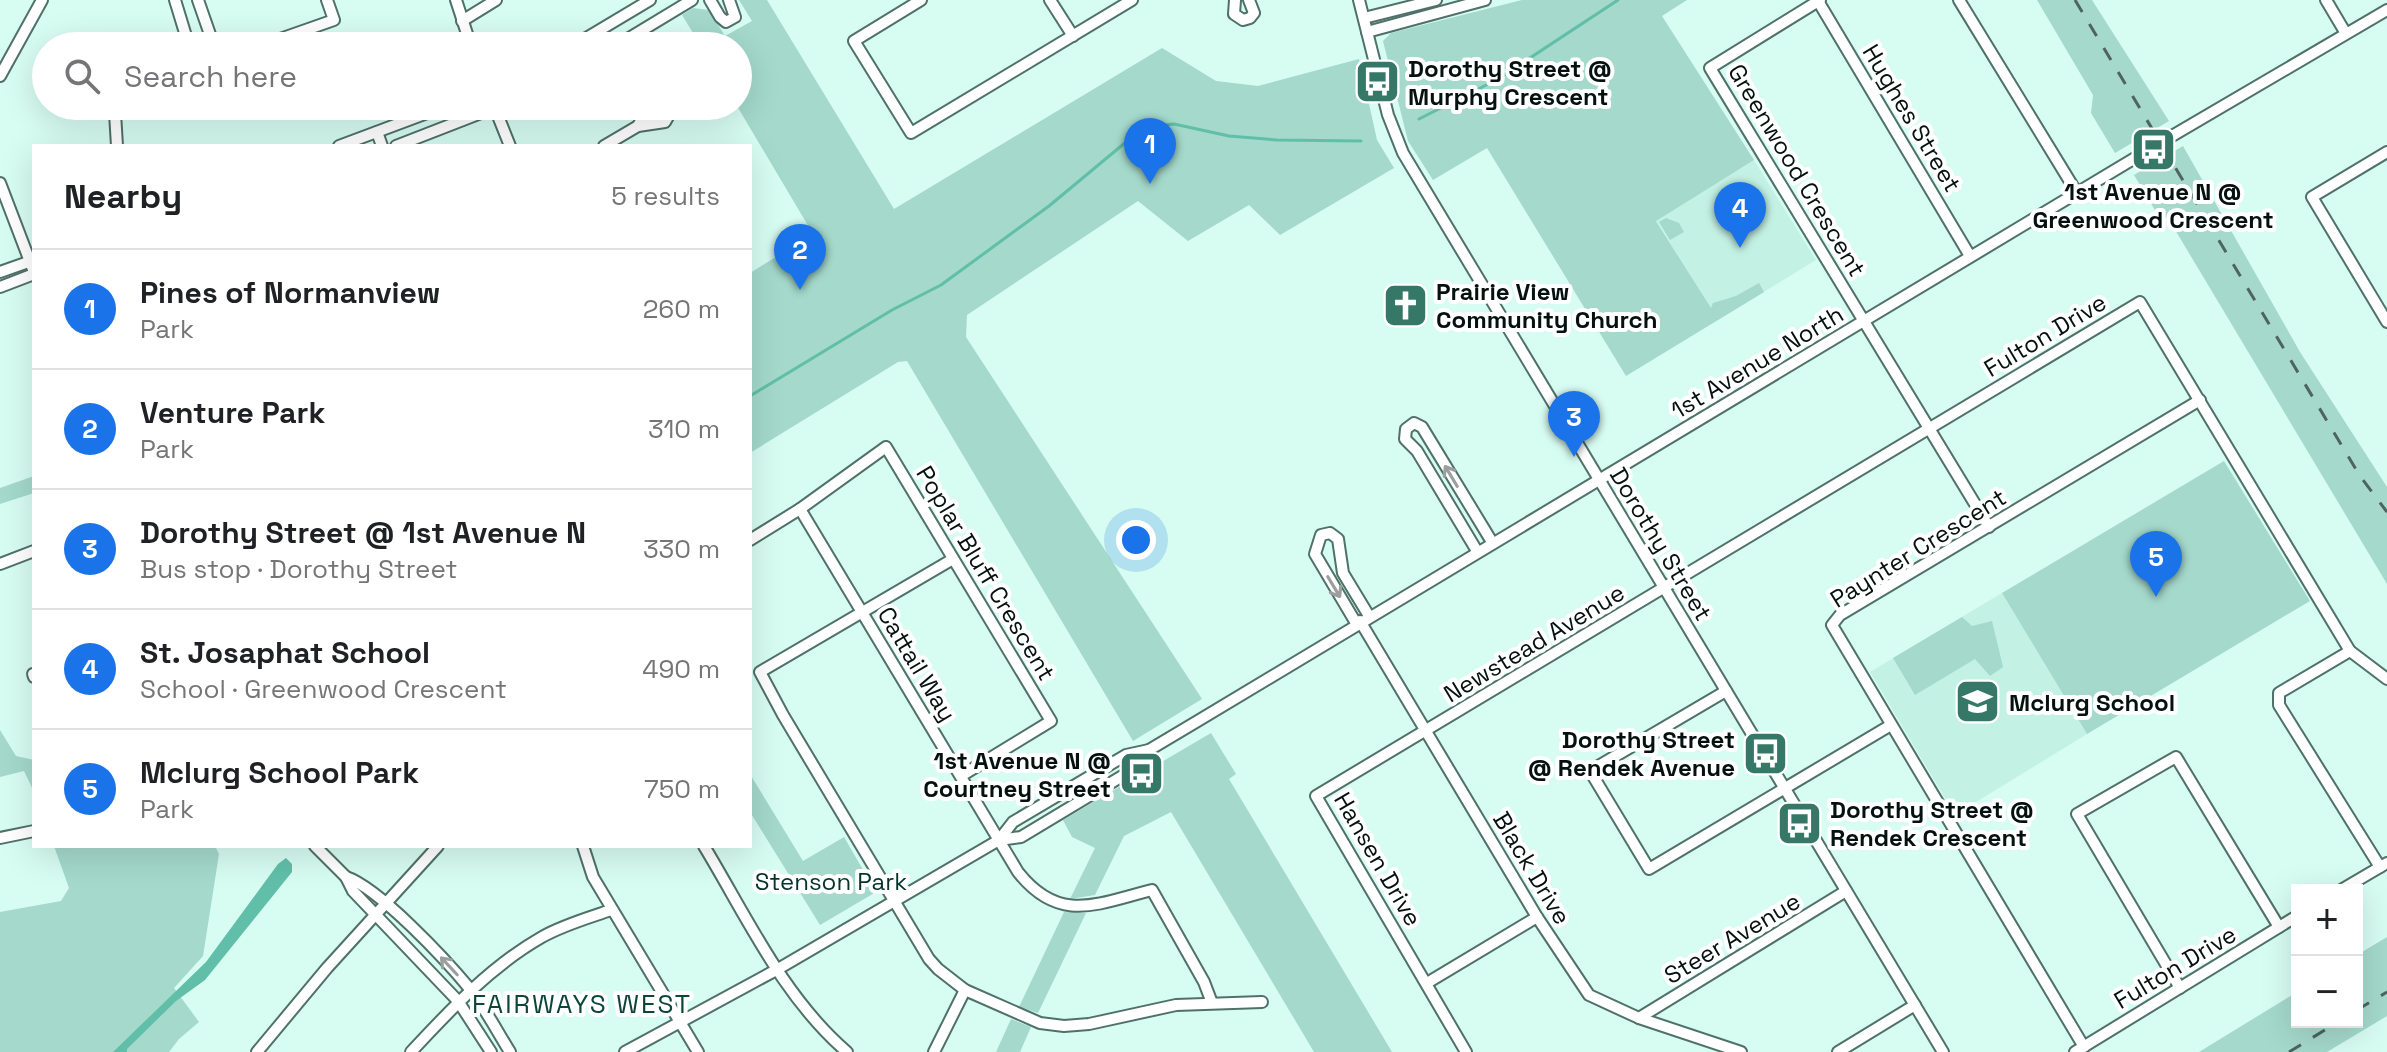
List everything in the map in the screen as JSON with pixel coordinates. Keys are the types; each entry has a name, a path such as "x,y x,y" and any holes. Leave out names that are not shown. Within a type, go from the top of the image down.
{"street":[{"path":"0,76 42,0"},
{"path":"175,0 185,32"},
{"path":"198,0 209,32"},
{"path":"300,32 334,20 327,0"},
{"path":"456,0 466,32"},
{"path":"462,21 496,0"},
{"path":"596,32 650,0"},
{"path":"639,32 692,0"},
{"path":"710,0 726,22 735,17 729,0"},
{"path":"921,0 854,41 911,133 1132,0"},
{"path":"1050,0 1073,36"},
{"path":"1235,0 1234,14 1243,20 1254,13 1249,0"},
{"name":"Dorothy Street","path":"1359,0 1388,115 1403,153 1943,1052"},
{"path":"1364,18 1436,0"},
{"path":"1367,32 1485,0"},
{"name":"Hughes Street","path":"1819,0 1970,256"},
{"name":"Greenwood Crescent","path":"1819,0 1710,68 1864,321"},
{"path":"1959,0 2077,193"},
{"path":"2326,0 2345,32"},
{"name":"1st Avenue North","path":"1149,750 1970,256 2387,10"},
{"path":"115,120 117,144"},
{"path":"344,144 409,120"},
{"path":"401,144 463,120"},
{"path":"501,120 509,144"},
{"path":"638,126 641,120"},
{"path":"607,144 638,126 666,120"},
{"path":"377,132 381,144"},
{"path":"2387,152 2312,197 2387,322"},
{"path":"0,183 32,264"},
{"path":"0,272 32,267"},
{"path":"0,287 32,268"},
{"name":"Fulton Drive","path":"1664,587 2140,302 2350,651 2387,679"},
{"path":"1864,321 1989,527"},
{"name":"Paynter Crescent","path":"2079,1049 1832,625 1840,615 2200,400"},
{"path":"1477,551 1417,451 1405,439 1406,429 1414,423 1422,427 1492,542"},
{"name":"Poplar Bluff Crescent","path":"800,509 886,447 985,608 1051,721 961,776"},
{"path":"752,539 800,509"},
{"name":"Cattail Way","path":"800,509 1031,889 1054,904 1077,906 1152,890 1204,982 1212,1003"},
{"path":"1330,533 1338,539 1343,573 1362,620 1315,554 1321,535 1330,533"},
{"path":"0,564 32,552"},
{"path":"953,559 760,672 929,959 965,990 1040,1023 1064,1026 1089,1024 1176,1005 1262,1002"},
{"name":"Newstead Avenue","path":"1426,732 1664,587"},
{"name":"Black Drive","path":"1362,620 1537,917 1589,995 1639,1018 1741,1052"},
{"path":"2350,651 2279,693 2279,705 2384,865 2351,884"},
{"path":"1726,691 1590,771 1649,869 1891,725"},
{"name":"Hansen Drive","path":"1426,732 1316,796 1466,1052"},
{"path":"999,840 1013,822 1026,814 1126,755 1149,750"},
{"path":"625,1052 778,969 999,840 1021,837 1134,769 1149,750"},
{"path":"2180,988 2077,814 2176,757 2279,927"},
{"path":"0,838 32,831"},
{"path":"316,848 458,1001 491,1052"},
{"path":"257,1052 327,968 436,848"},
{"path":"584,848 593,877 611,910 698,1052"},
{"path":"705,848 807,1014 847,1052"},
{"path":"346,877 362,882 471,990 510,1052"},
{"name":"Steer Avenue","path":"1639,1018 1846,891"},
{"path":"411,1052 458,1001 508,959 567,925 611,910"},
{"path":"1427,983 1537,917"},
{"name":"Fulton Drive","path":"2079,1049 2291,920"},
{"path":"934,1052 965,990"},
{"path":"1838,1052 1915,1005"}],"shaded area":[{"path":"1754,160 1816,260 1718,320 1656,220"},
{"name":"Mclurg School","path":"2002,593 2087,734 1955,815 1870,672"},
{"path":"286,858 292,864 292,872 205,980 176,1001 127,1052 113,1052 206,962 278,864"}],"green space":[{"path":"739,0 767,0 894,209 1162,48 1216,81 1258,86 1359,59 1377,140 1394,168 1280,235 1249,205 1188,241 1138,201 967,315 966,337 1202,699 1133,741 907,361 898,362 752,452 752,272 813,234 745,120 752,120 752,32 732,32 752,21"},
{"path":"1522,0 1687,0 1662,16 1754,160 1656,221 1711,308 1713,303 1736,296 1759,283 1764,292 1626,376 1487,148 1433,180 1408,141 1383,41 1391,33"},
{"path":"2037,0 2092,0 2169,121 2115,153 2091,113 2093,95"},
{"path":"693,8 709,10 723,32 692,32 682,15"},
{"path":"2183,146 2300,352 2387,487 2387,584 2168,218 2159,217 2134,175"},
{"path":"1666,218 1679,223 1684,232 1670,240 1659,222"},
{"path":"2224,461 2310,601 2087,734 2002,593"},
{"path":"32,477 32,494 0,504 0,488"},
{"path":"1962,617 1972,626 1992,621 2003,667 1990,676 1975,659 1915,695 1893,658"},
{"path":"0,730 16,756 32,760 32,788 24,771 0,777"},
{"path":"1211,733 1236,774 1229,779 1392,1052 1314,1052 1171,812 1124,836 1095,895 1070,899 1095,848 1072,837 1063,820"},
{"name":"Stenson Park","path":"752,777 803,861 844,837 876,892 820,925 752,815"},
{"path":"55,848 216,848 219,854 203,956 174,988 199,1022 169,1052 0,1052 0,912 61,901 69,888"},
{"path":"1064,912 1086,913 1038,1013 1019,1007"},
{"path":"2387,937 2387,1016 2327,1052 2199,1052 2291,996 2291,1028 2363,1028 2363,951"},
{"path":"1011,1019 1031,1027 1020,1052 996,1052"}],"waterway":[{"path":"1419,119 1498,79 1618,0"},
{"path":"752,395 892,310 941,285 1049,206 1132,137 1154,126 1174,124 1229,136 1277,140 1361,141"}],"railway":[{"path":"2075,0 2360,476 2387,512"},
{"path":"2363,1006 2387,992"},
{"path":"2289,1052 2328,1028"}],"place":[{"name":"Dorothy Street @ Murphy Crescent","path":"1377,82"},
{"name":"1st Avenue N @ Greenwood Crescent","path":"2153,149"},
{"name":"Pines of Normanview","path":"1150,184"},
{"name":"St. Josaphat School","path":"1740,248"},
{"name":"Venture Park","path":"800,290"},
{"name":"Prairie View Community Church","path":"1405,305"},
{"name":"Dorothy Street @ 1st Avenue N","path":"1574,457"},
{"name":"Mclurg School Park","path":"2156,597"},
{"name":"Mclurg School","path":"1978,702"},
{"name":"Dorothy Street @ Rendek Avenue","path":"1766,753"},
{"name":"1st Avenue N @ Courtney Street","path":"1142,774"},
{"name":"Dorothy Street @ Rendek Crescent","path":"1799,823"}],"district":[{"name":"FAIRWAYS WEST","path":"582,1004"}]}
